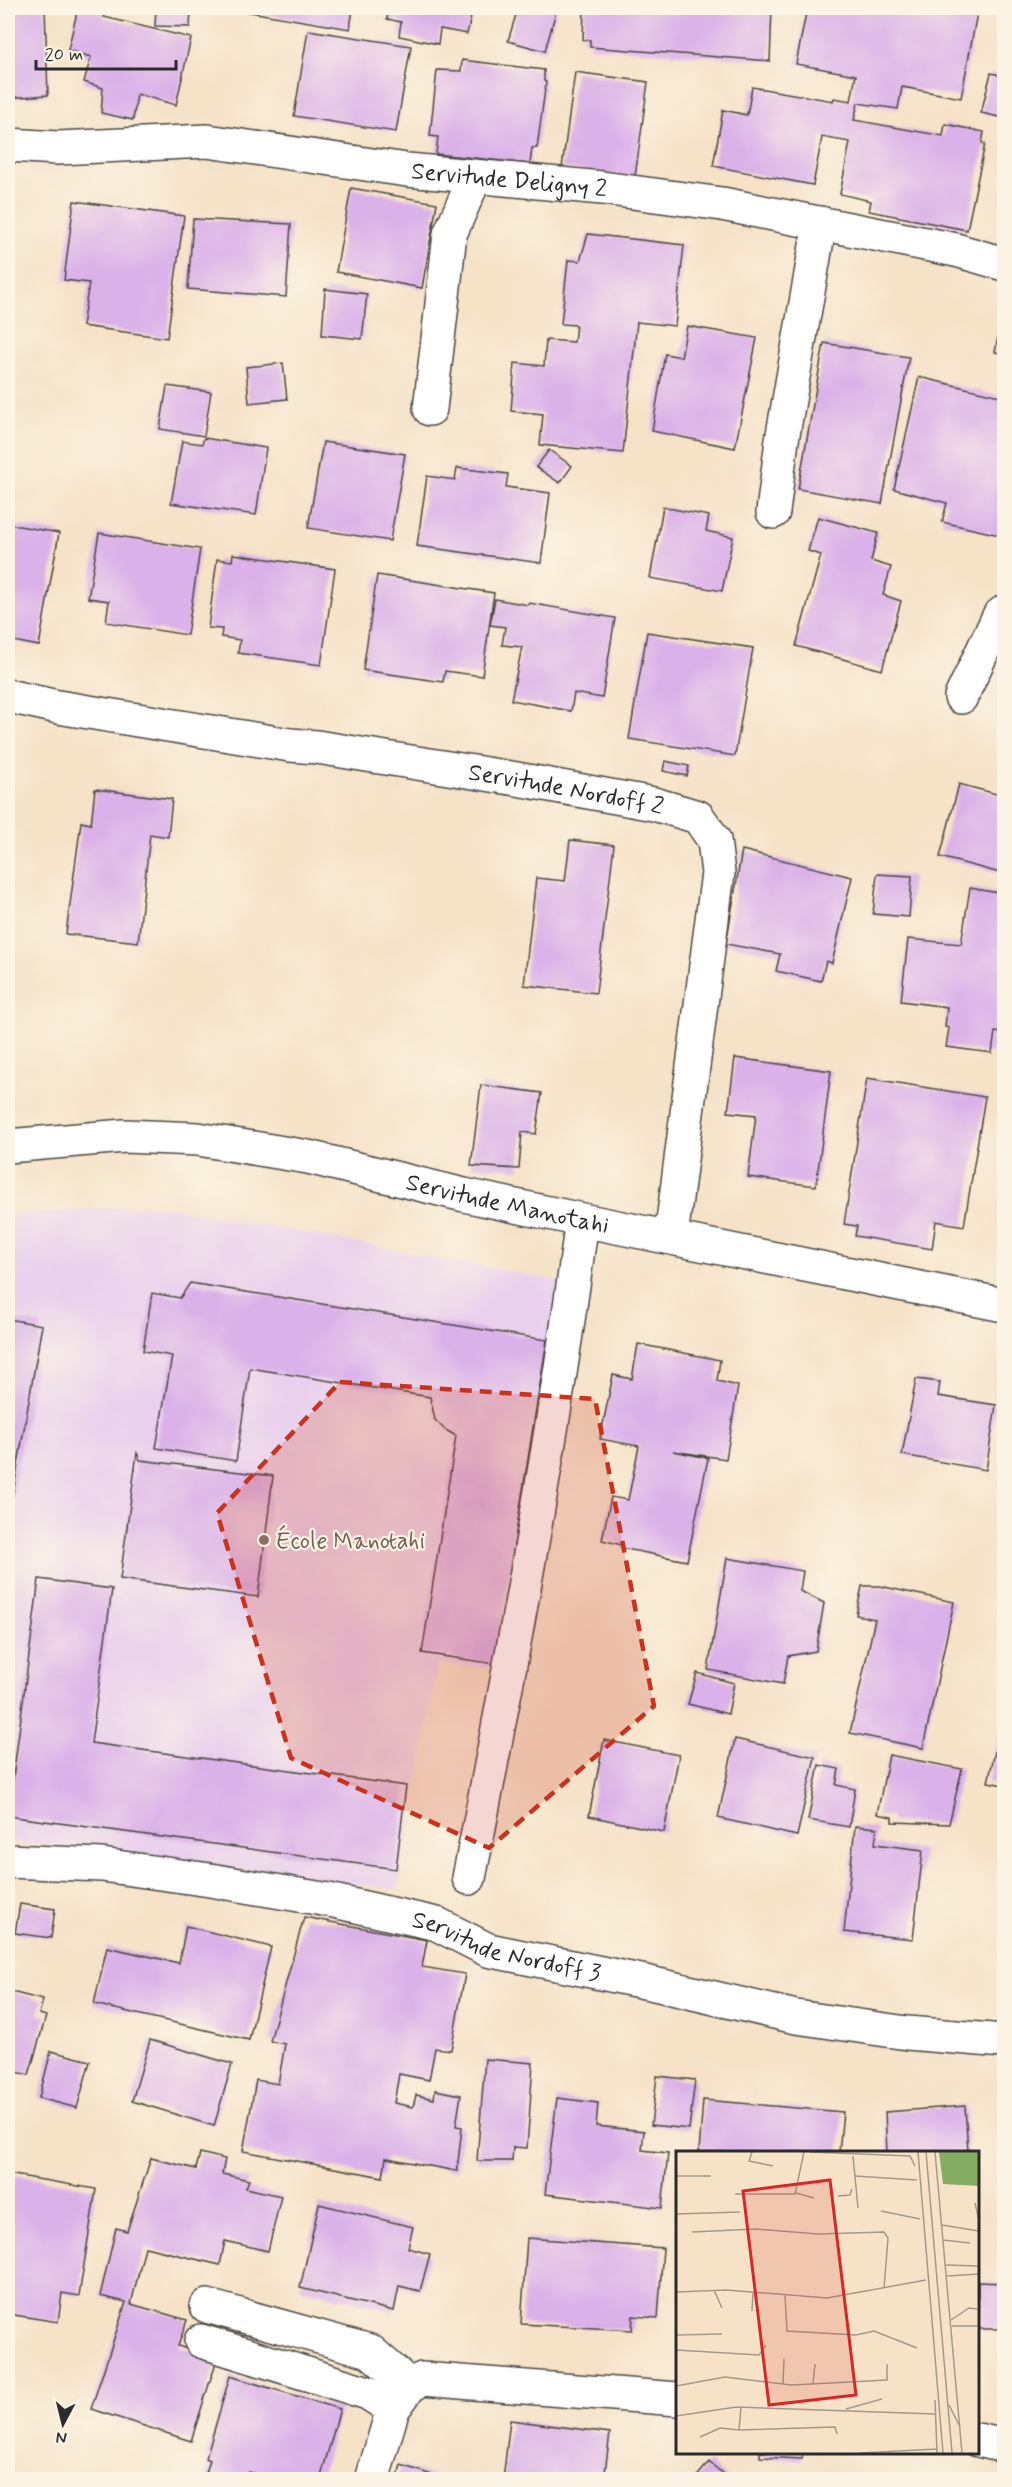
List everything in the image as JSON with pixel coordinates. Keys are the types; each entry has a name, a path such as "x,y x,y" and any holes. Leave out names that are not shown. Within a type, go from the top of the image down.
{"street":[{"name":"Servitude Deligny 2","path":"8,145 58,148 207,141 407,170 602,188 722,204 956,250 1005,264"},
{"path":"430,409 450,234 475,177"},
{"path":"773,512 782,440 820,223"},
{"path":"961,698 999,616 1005,612"},
{"name":"Servitude Nordoff 2","path":"8,696 58,707 278,743 317,747 517,779 654,804 698,817 714,840 718,873 670,1238"},
{"name":"Servitude Manotahi","path":"8,1146 124,1136 198,1139 308,1157 464,1195 1005,1305"},
{"path":"469,1878 507,1685 567,1338 582,1220"},
{"name":"Servitude Nordoff 3","path":"8,1861 102,1865 329,1900 437,1924 488,1950 650,1983 796,2017 907,2032 1005,2041"},
{"path":"207,2306 370,2351 401,2397"},
{"path":"201,2341 368,2393 401,2397"},
{"path":"372,2480 401,2397 422,2379 676,2399"},
{"path":"979,2440 1005,2446"}],"highlighted area":[{"path":"340,1382 595,1399 654,1706 489,1848 291,1758 217,1513"}],"shaded area":[{"name":"École Manotahi","path":"157,1205 563,1282 495,1669 438,1664 398,1889 8,1841 8,1557 13,1524 8,1522 8,1215"}],"building":[{"path":"8,8 45,8 48,95 8,98"},
{"path":"78,8 105,8 104,17 191,38 176,105 137,94 133,120 101,113 103,88 84,82 91,57 68,50"},
{"path":"156,8 191,8 190,27 155,26"},
{"path":"226,8 353,8 350,29"},
{"path":"389,8 473,8 467,34 440,29 438,44 399,36 401,22 387,19"},
{"path":"518,8 557,8 545,51 508,41"},
{"path":"584,8 772,8 770,61 590,47 590,40 583,40"},
{"path":"807,8 947,8 977,13 961,98 902,87 898,109 858,103 854,120 943,136 945,124 984,132 982,143 985,144 967,230 869,211 871,201 840,194 850,142 822,137 813,185 713,166 723,110 747,115 752,87 833,101 834,98 851,101 856,75 796,64"},
{"path":"308,30 411,46 396,132 294,116"},
{"path":"462,60 544,70 544,81 546,82 537,148 532,148 530,164 436,154 438,137 430,136 437,70 461,71"},
{"path":"575,72 648,82 635,177 562,168"},
{"path":"991,73 1004,76 1004,118 981,113"},
{"path":"351,188 437,203 422,288 336,272"},
{"path":"74,201 184,216 167,338 82,326 89,283 64,280"},
{"path":"193,219 291,224 286,297 188,289"},
{"path":"588,234 684,245 675,326 637,322 623,453 540,445 543,414 511,411 515,363 544,366 546,340 574,342 576,325 561,324 568,260 580,261"},
{"path":"325,289 367,294 362,339 322,335"},
{"path":"1001,322 1004,322 1004,354 995,352"},
{"path":"687,326 757,338 735,448 652,431 665,354 681,357"},
{"path":"824,343 909,357 882,504 798,489"},
{"path":"283,363 287,399 249,403 246,367"},
{"path":"919,377 1004,397 1004,536 942,522 947,503 894,489"},
{"path":"167,386 211,392 204,436 160,429"},
{"path":"204,438 266,448 256,515 171,503 182,441 202,444"},
{"path":"323,442 405,454 390,541 308,528"},
{"path":"549,450 572,466 560,483 536,467"},
{"path":"457,468 508,474 506,487 550,493 541,563 417,546 427,476 455,480"},
{"path":"663,507 709,516 706,531 733,537 722,591 650,578"},
{"path":"818,517 878,533 871,561 891,567 883,595 901,601 882,670 796,646 821,555 808,551"},
{"path":"8,524 59,533 39,646 8,640"},
{"path":"99,533 200,549 187,635 106,622 109,601 88,598"},
{"path":"233,554 335,569 321,665 238,653 240,640 221,637 222,629 208,628 217,559 232,561"},
{"path":"377,575 494,593 482,676 445,671 443,682 363,670"},
{"path":"495,599 615,618 602,698 574,693 571,711 511,700 522,647 502,645 505,627 490,625"},
{"path":"647,632 753,648 735,756 629,739"},
{"path":"665,761 689,766 687,776 663,771"},
{"path":"959,784 1004,796 1004,874 940,857"},
{"path":"95,789 172,799 168,837 150,834 138,942 66,934 81,822 91,824"},
{"path":"570,840 614,845 596,993 524,985 536,878 565,881"},
{"path":"742,850 852,877 832,963 826,961 821,981 776,971 780,954 726,944"},
{"path":"877,874 912,876 909,917 873,914"},
{"path":"970,888 1004,894 1004,1011 1002,1033 995,1032 992,1053 946,1047 949,1028 945,1027 947,1007 901,1001 908,939 961,944"},
{"path":"735,1058 831,1071 816,1186 748,1177 756,1115 728,1112"},
{"path":"867,1078 985,1097 964,1226 936,1221 932,1249 855,1236 857,1226 844,1224"},
{"path":"481,1085 542,1093 536,1134 522,1132 519,1169 471,1166"},
{"path":"190,1283 547,1340 495,1664 422,1653 456,1436 435,1420 430,1397 250,1368 236,1461 156,1448 172,1356 143,1351 152,1293 180,1298"},
{"path":"8,1319 42,1325 12,1499 8,1498"},
{"path":"638,1344 720,1360 717,1381 738,1386 726,1459 673,1451 708,1458 687,1561 621,1548 622,1545 602,1540 611,1497 628,1500 639,1446 600,1439 613,1375 632,1379"},
{"path":"916,1379 940,1382 938,1396 996,1405 986,1470 902,1455"},
{"path":"137,1453 140,1460 273,1476 258,1597 120,1579"},
{"path":"727,1558 803,1571 800,1591 824,1603 816,1651 788,1656 783,1684 708,1670"},
{"path":"39,1579 112,1589 91,1743 406,1786 396,1869 8,1816"},
{"path":"862,1586 880,1586 954,1602 923,1748 850,1733 875,1619 856,1615"},
{"path":"697,1673 734,1683 728,1714 688,1704"},
{"path":"1004,1713 1004,1785 988,1782"},
{"path":"735,1739 815,1757 797,1836 718,1818"},
{"path":"604,1740 679,1755 664,1832 589,1816"},
{"path":"889,1755 962,1769 949,1824 892,1822 892,1817 877,1814"},
{"path":"819,1765 839,1769 836,1785 855,1789 849,1827 808,1820"},
{"path":"855,1826 877,1828 875,1844 923,1850 913,1939 844,1932"},
{"path":"20,1904 55,1909 51,1938 15,1933"},
{"path":"304,1917 427,1940 422,1967 465,1974 451,2050 435,2048 429,2080 399,2074 394,2103 413,2107 416,2095 434,2099 435,2090 461,2095 456,2126 462,2127 457,2171 386,2158 383,2177 243,2151 256,2080 278,2084 285,2044 270,2041"},
{"path":"186,1926 271,1947 249,2040 94,2004 107,1947 179,1963"},
{"path":"8,1991 43,2000 39,2014 46,2016 29,2075 8,2070"},
{"path":"150,2040 232,2064 214,2126 132,2101"},
{"path":"51,2051 90,2061 77,2108 39,2098"},
{"path":"485,2059 533,2063 527,2148 513,2147 512,2161 477,2161"},
{"path":"657,2076 695,2080 689,2129 651,2125"},
{"path":"557,2098 598,2103 596,2126 644,2131 642,2150 668,2153 662,2208 545,2194"},
{"path":"703,2100 843,2112 839,2151 699,2151"},
{"path":"965,2106 968,2151 887,2151 885,2112"},
{"path":"200,2153 225,2159 222,2174 249,2180 246,2188 281,2196 268,2251 225,2241 220,2265 145,2247 131,2304 187,2320 178,2346 217,2359 191,2441 91,2409 126,2302 100,2296 116,2228 127,2231 151,2158 196,2169"},
{"path":"8,2174 96,2189 79,2296 62,2293 58,2322 8,2314"},
{"path":"319,2204 413,2227 408,2248 430,2254 420,2291 399,2286 394,2311 300,2288"},
{"path":"527,2238 663,2248 658,2318 633,2316 632,2330 521,2324"},
{"path":"979,2282 1004,2283 1004,2329 979,2329"},
{"path":"230,2376 340,2409 320,2480 276,2480 249,2472 247,2480 217,2480 205,2476 210,2460 206,2458"},
{"path":"510,2420 610,2433 604,2480 503,2480"},
{"path":"760,2454 803,2454 802,2459 760,2457"},
{"path":"709,2462 730,2480 694,2480"},
{"path":"401,2465 445,2479 397,2480"}],"place":[{"name":"École Manotahi","path":"264,1540"}]}
